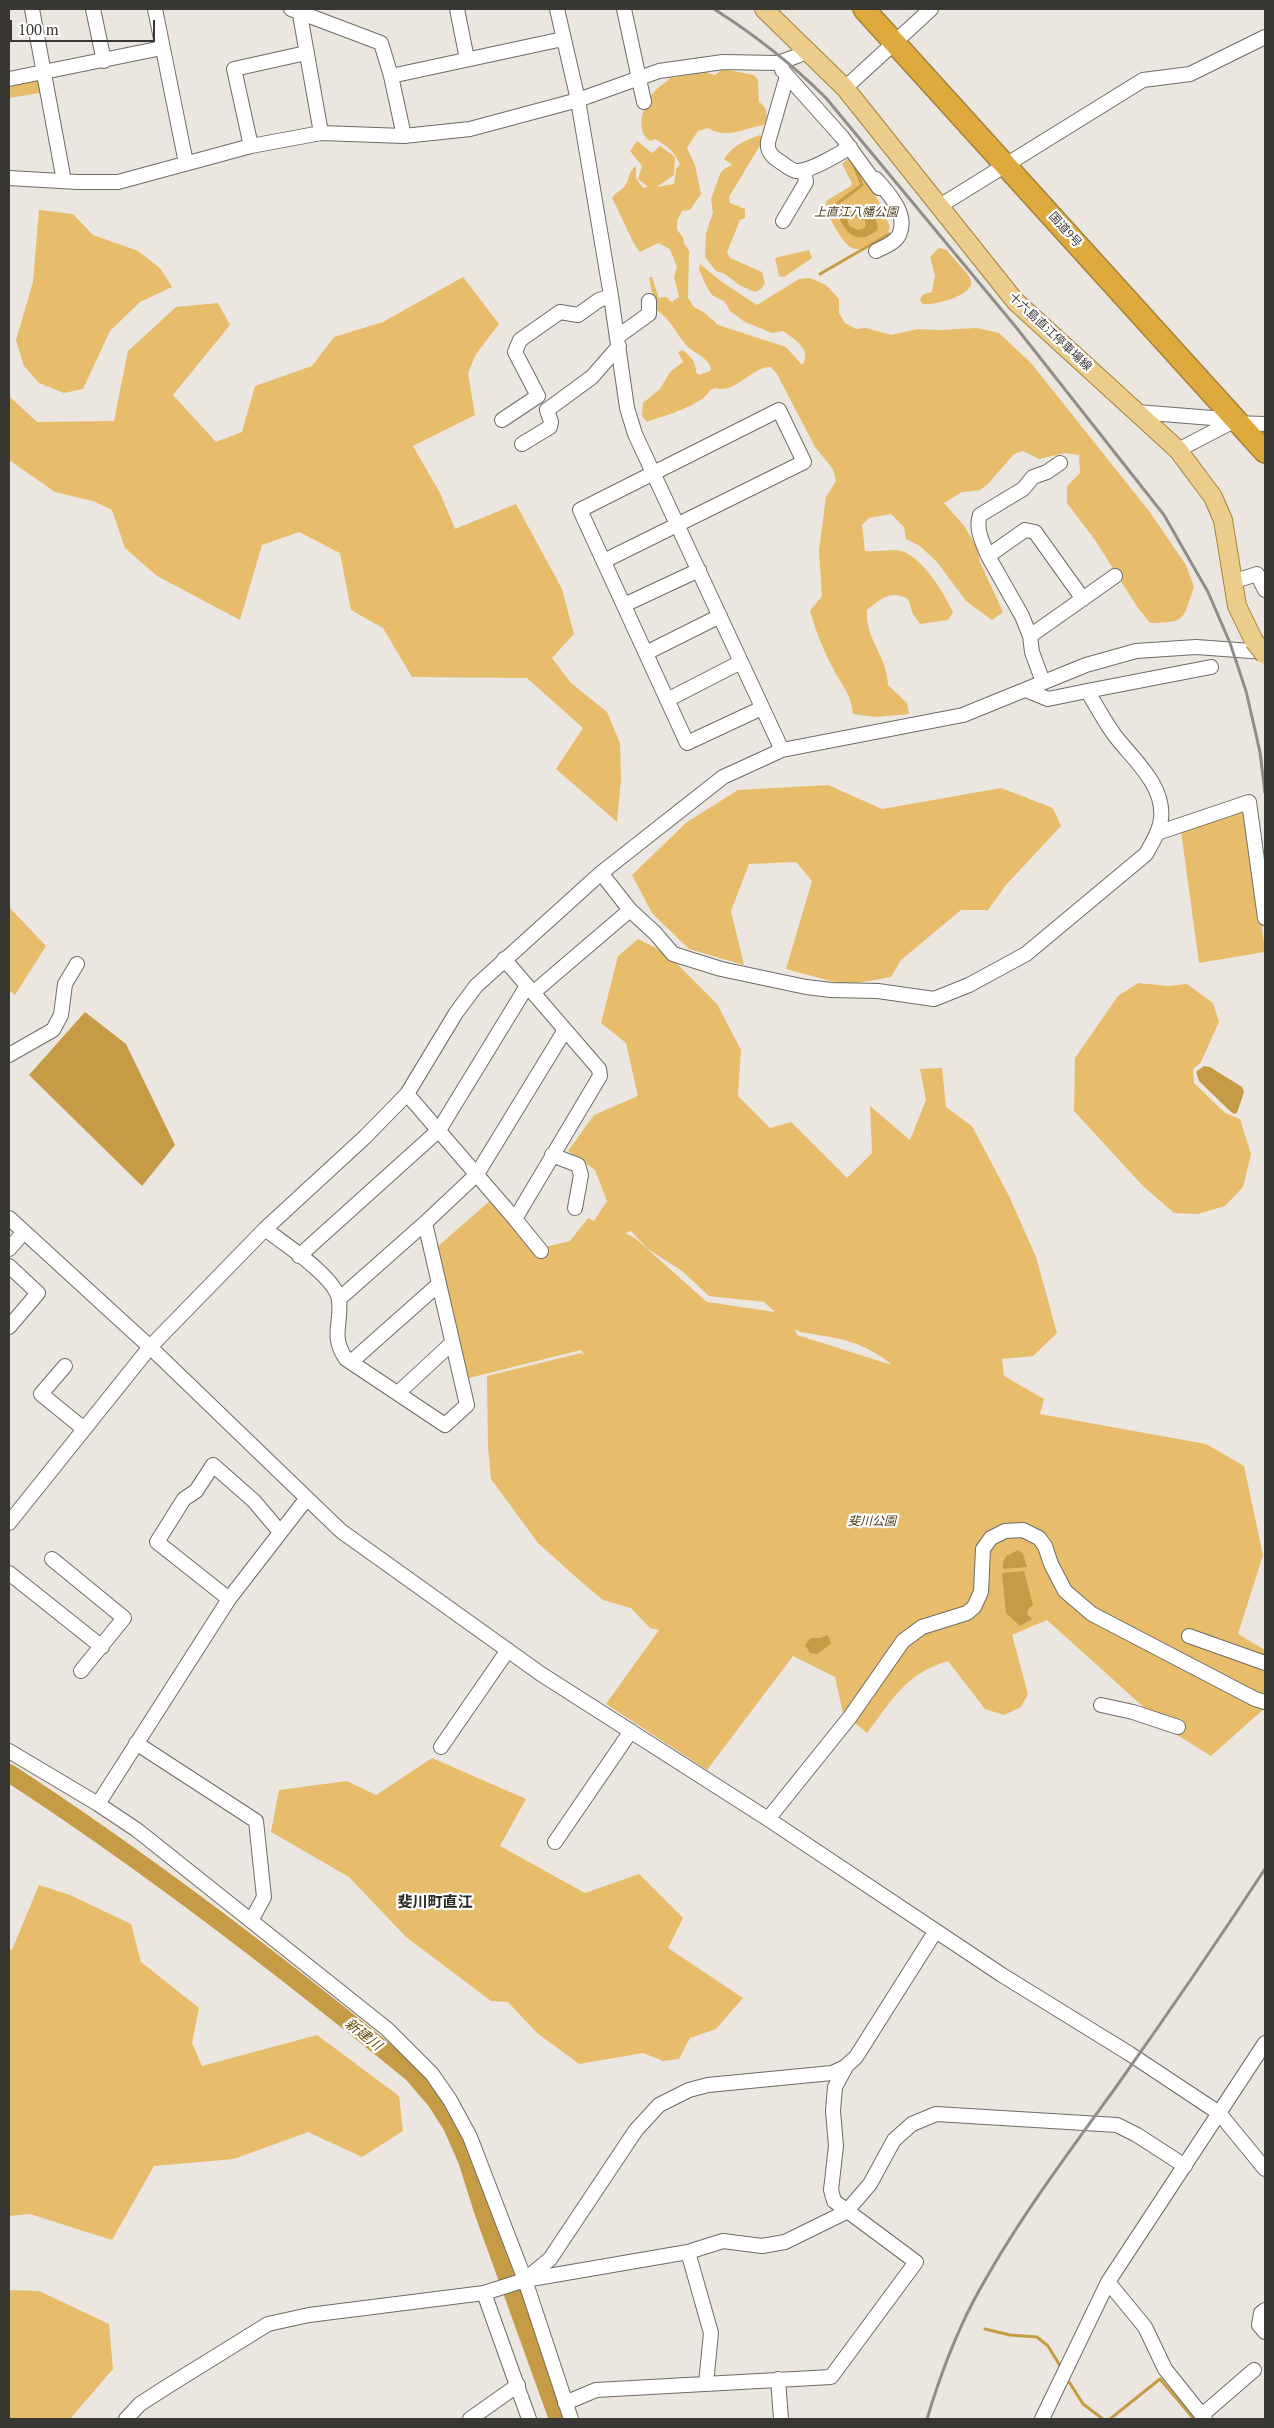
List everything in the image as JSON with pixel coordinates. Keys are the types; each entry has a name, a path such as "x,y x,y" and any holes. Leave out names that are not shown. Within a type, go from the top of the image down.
{"highway":[{"name":"国道9号","path":"864,9 1006,164 1234,423 1265,452"}],"main road":[{"name":"十六島直江停車場線","path":"764,9 845,88 938,207 1015,301 1178,450 1213,497 1220,512 1227,540 1237,606 1261,649"}],"street":[{"path":"32,9 64,181"},
{"path":"93,9 104,61"},
{"path":"155,9 186,163"},
{"path":"457,9 467,59"},
{"path":"557,9 578,100 611,296 622,337 626,408 635,434 782,750"},
{"path":"624,9 640,76 638,83 644,102"},
{"path":"845,88 931,9"},
{"path":"296,10 321,133"},
{"path":"296,10 382,43 404,136"},
{"path":"938,207 1144,80 1190,74 1265,37"},
{"path":"391,76 564,39"},
{"path":"9,80 162,48"},
{"path":"9,178 118,182 251,146 321,133 404,136 470,129 578,100 640,76 659,71 723,62 778,63 808,50"},
{"path":"251,146 234,68 306,53"},
{"path":"778,63 787,76 889,194 900,212 902,222 899,234 892,242 876,251"},
{"path":"787,76 767,149 774,158 793,170 804,170 850,147"},
{"path":"864,165 879,188"},
{"path":"782,221 806,182 804,170"},
{"path":"522,444 550,427 552,422 515,352 520,340 560,312 578,314 599,300 611,296"},
{"path":"546,410 592,377 622,337 648,314 649,301"},
{"path":"502,420 538,396"},
{"path":"604,561 804,462 779,410 580,510 687,743 762,708"},
{"path":"1137,412 1225,419 1234,423 1265,424"},
{"path":"1178,450 1234,423"},
{"path":"1043,682 1032,652 1030,636 1022,616 988,556 979,534 978,521 980,515 1023,489 1033,477 1047,472 1060,463"},
{"path":"988,556 1025,530 1035,532 1083,599"},
{"path":"624,605 699,570"},
{"path":"1232,582 1257,574 1265,590"},
{"path":"1030,636 1115,576"},
{"path":"646,653 720,616"},
{"path":"9,1523 150,1346 265,1229 365,1137 407,1094 456,1013 476,986 600,872 723,777 782,750 964,715 1086,665 1136,651 1196,647 1261,649"},
{"path":"667,700 741,662"},
{"path":"1026,690 1048,699 1211,668"},
{"path":"600,872 630,910 655,933 673,954 720,969 814,988 878,991 934,999 970,985 1026,954 1146,854 1157,833 1162,819 1161,805 1144,768 1116,737 1088,691"},
{"path":"1157,833 1249,802 1265,918"},
{"path":"300,1256 439,1130 530,989 630,910"},
{"path":"504,959 599,1070 600,1076 515,1218"},
{"path":"9,1055 53,1030 61,1015 65,984 77,964"},
{"path":"339,1299 477,1174 566,1030"},
{"path":"407,1094 515,1218 541,1251"},
{"path":"552,1155 578,1165 581,1176 575,1208"},
{"path":"9,1218 150,1346 341,1531 508,1650 768,1819 935,1932 1130,2054 1219,2113 1265,2169"},
{"path":"265,1229 324,1277 339,1299 336,1336 340,1350 352,1362 445,1424 467,1405 424,1223"},
{"path":"9,1249 24,1232"},
{"path":"9,1266 38,1292 9,1327"},
{"path":"352,1362 439,1284"},
{"path":"398,1393 452,1343"},
{"path":"65,1366 41,1394 84,1429"},
{"path":"229,1599 157,1542 184,1499 196,1491 213,1465 254,1501 280,1532"},
{"path":"98,1804 229,1599 306,1498"},
{"path":"768,1819 850,1716 903,1641 922,1627 967,1614 974,1607 981,1592 983,1549 992,1538 1005,1531 1022,1530 1038,1538 1045,1546 1050,1564 1065,1591 1092,1614 1260,1700"},
{"path":"52,1559 124,1618 81,1671"},
{"path":"9,1573 102,1647"},
{"path":"1189,1636 1265,1663"},
{"path":"441,1747 508,1650"},
{"path":"1101,1705 1133,1712 1178,1726"},
{"path":"555,1842 631,1731"},
{"path":"136,1743 256,1821 264,1897 251,1920"},
{"path":"9,1752 98,1804 137,1830 387,2029 432,2074 450,2100 470,2137 571,2419"},
{"path":"565,2403 596,2390 706,2382 831,2377 916,2262 846,2212 834,2201 831,2190 836,2146 833,2112 835,2087 846,2067 856,2057 935,1932"},
{"path":"1042,2419 1108,2282 1265,2043"},
{"path":"522,2281 550,2260 636,2130 659,2105 689,2090 708,2085 832,2073 846,2067"},
{"path":"126,2419 140,2404 268,2324 309,2315 388,2307 486,2292 522,2281 688,2252 723,2241 762,2246 785,2242 846,2212 870,2184 894,2140 912,2124 936,2114 1117,2125 1137,2135 1185,2166"},
{"path":"688,2252 710,2333 706,2382"},
{"path":"1108,2282 1145,2327 1164,2369 1203,2417 1254,2370"},
{"path":"486,2292 529,2419"},
{"path":"1265,2310 1262,2313 1259,2325 1265,2332"},
{"path":"778,2379 781,2419"},
{"path":"470,2419 518,2385"}],"green space":[{"path":"723,69 754,75 758,80 759,102 762,104 767,115 764,125 736,132 723,133 708,128 698,131 687,148 695,165 701,194 690,210 682,211 677,221 677,230 683,237 689,251 688,298 694,307 705,313 718,325 786,347 802,365 805,360 804,350 801,345 783,331 772,333 745,322 730,311 725,302 712,295 699,269 700,264 722,282 757,305 799,279 810,278 826,285 839,299 839,313 845,323 856,329 866,328 891,335 918,329 977,328 999,333 1031,363 1149,511 1186,565 1194,587 1185,613 1181,617 1171,622 1150,623 1138,608 1095,540 1067,503 1067,486 1080,473 1079,455 1065,453 1039,459 1023,451 1014,454 988,484 980,490 962,492 944,503 965,527 977,548 980,562 1003,612 992,620 966,601 937,562 920,546 906,539 904,527 891,514 869,518 862,525 865,551 896,550 905,552 914,558 930,575 953,612 948,620 920,624 913,614 908,599 896,595 881,599 867,610 869,630 884,665 888,685 907,703 909,714 876,717 853,714 849,697 824,649 810,611 822,596 819,551 826,497 836,481 833,469 815,447 777,374 771,367 764,368 730,388 710,390 700,400 682,409 647,422 642,416 643,403 660,389 670,372 683,362 678,352 683,350 691,357 696,372 699,375 710,371 711,368 705,359 688,347 670,323 655,309 649,277 652,277 659,298 666,297 672,302 679,297 674,277 677,267 670,249 658,243 640,252 612,198 624,187 636,166 636,178 643,188 648,187 638,179 642,166 630,151 637,141 652,153 660,146 675,157 674,175 657,187 674,184 676,169 680,164 673,152 667,147 655,139 650,141 645,136 641,124 644,109 651,96 670,78 706,72 715,75"},
{"path":"41,78 45,92 9,98 9,84"},
{"path":"760,135 764,138 762,145 729,197 730,203 745,209 745,218 740,220 727,252 730,258 762,272 765,283 761,289 755,292 739,285 725,274 716,271 705,257 706,233 713,213 711,199 720,174 724,169 732,165 724,159 745,141"},
{"name":"上直江八幡公園","path":"852,155 879,202 890,227 888,233 860,249 852,248 843,240 831,220 826,206 826,201 851,186 852,183 842,164"},
{"path":"39,210 73,214 93,235 138,251 160,268 172,287 140,302 110,331 83,389 64,393 39,383 24,366 16,340 33,282"},
{"path":"939,248 947,250 964,270 970,278 970,286 967,291 960,295 944,301 923,304 920,300 922,295 932,292 935,275 930,257"},
{"path":"809,250 812,258 784,277 779,276 775,258"},
{"path":"463,277 499,324 476,354 468,373 475,415 413,446 440,493 455,529 516,504 562,589 574,634 552,658 571,683 607,712 620,743 621,779 617,822 556,769 583,728 527,678 412,677 383,628 351,610 340,553 299,532 262,545 240,620 157,576 125,548 112,510 93,501 55,492 9,460 9,396 37,422 114,421 128,351 176,307 218,303 230,325 173,395 216,442 242,432 255,386 312,366 334,337 383,322"},
{"path":"828,785 882,809 1001,788 1053,808 1061,826 1006,885 988,910 961,910 901,960 891,977 846,985 786,969 812,881 796,862 749,864 731,911 744,965 689,949 652,913 632,875 687,822 738,790"},
{"path":"1241,809 1247,813 1265,952 1199,963 1181,831"},
{"path":"9,907 46,946 15,995 9,990"},
{"name":"斐川公園","path":"638,939 666,953 717,1004 741,1050 738,1096 770,1128 791,1122 847,1178 872,1153 870,1106 910,1140 926,1100 920,1069 942,1068 946,1107 972,1126 1009,1196 1036,1257 1057,1333 1033,1356 1002,1359 1004,1376 1044,1399 1040,1414 1206,1444 1244,1466 1263,1555 1238,1634 1265,1650 1265,1708 1211,1756 1169,1730 1047,1620 1012,1635 1028,1694 1021,1707 1004,1715 985,1709 948,1661 933,1666 921,1673 901,1689 867,1733 843,1713 835,1677 793,1656 707,1770 606,1704 659,1630 650,1628 631,1608 603,1600 538,1543 491,1479 488,1446 487,1376 581,1353 584,1355 581,1350 465,1379 436,1248 492,1199 534,1250 570,1241 588,1218 594,1221 607,1201 595,1170 568,1151 594,1115 638,1096 626,1043 601,1023 618,956","holes":["631,1231 648,1249 682,1271 709,1296 764,1302 775,1312 707,1302 635,1238 625,1233","795,1329 800,1332 837,1338 860,1345 892,1365 797,1335"]},
{"path":"1138,983 1168,986 1187,984 1213,1003 1219,1022 1201,1062 1193,1069 1194,1083 1225,1113 1240,1119 1251,1154 1243,1187 1225,1206 1198,1214 1174,1213 1143,1186 1074,1111 1075,1058 1118,996"},
{"path":"432,1758 526,1799 500,1846 585,1893 639,1874 683,1918 668,1948 743,1998 716,2029 690,2038 679,2059 663,2061 643,2053 579,2064 537,2033 508,2002 491,2001 406,1937 349,1877 271,1832 279,1790 347,1781 376,1795"},
{"path":"39,1885 70,1895 131,1924 141,1962 199,2008 192,2043 202,2066 317,2035 399,2096 403,2131 362,2157 308,2132 234,2159 154,2166 112,2240 30,2214 9,2216 9,1949 12,1950"},
{"path":"9,2290 39,2291 109,2324 113,2369 70,2419 9,2419"}],"shaded area":[{"path":"838,207 843,214 856,212 869,215 876,220 878,228 874,233 865,237 854,236 846,230 836,210","holes":["852,215 865,221 866,226 858,230 849,226 847,218"]},
{"path":"85,1012 126,1044 175,1145 142,1186 29,1075"},
{"path":"1204,1066 1210,1067 1242,1087 1244,1092 1237,1113 1234,1114 1230,1111 1199,1081 1196,1072"},
{"path":"1018,1550 1023,1554 1027,1567 1003,1569 1006,1556"},
{"path":"1024,1571 1033,1605 1029,1608 1027,1614 1032,1619 1020,1626 1006,1613 1002,1573"},
{"path":"828,1635 831,1644 817,1654 810,1653 805,1645 811,1638 820,1638"}],"waterway":[{"path":"838,211 838,203 862,185 852,160"},
{"path":"820,274 889,234"},
{"name":"新建川","path":"9,1773 164,1880 265,1956 412,2073 436,2101 452,2126 467,2160 483,2211 558,2419"},
{"path":"985,2329 1010,2335 1037,2337 1048,2346 1062,2369"},
{"path":"1066,2377 1083,2404 1103,2419"},
{"path":"1110,2419 1160,2379 1194,2419"}],"railway":[{"path":"714,9 773,51 826,98 1015,326 1164,515 1208,592 1230,643 1246,691 1260,752 1265,793"},
{"path":"927,2419 960,2329 974,2300 1006,2245 1041,2191 1173,2006 1265,1869"}],"district":[{"name":"斐川町直江","path":"435,1903"}]}
